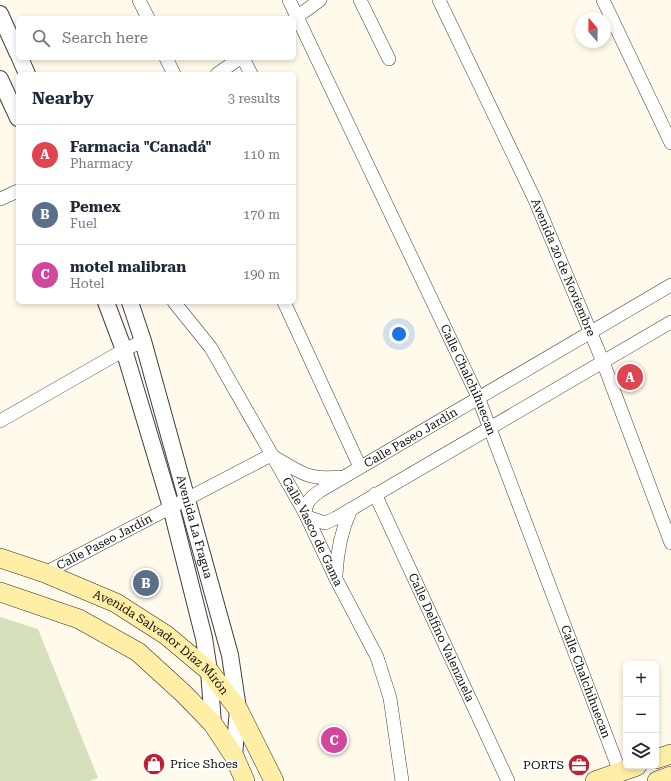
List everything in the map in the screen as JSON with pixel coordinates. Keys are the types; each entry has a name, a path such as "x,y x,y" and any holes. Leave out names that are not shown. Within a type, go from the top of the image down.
{"main road":[{"name":"Avenida Salvador Díaz Mirón","path":"0,558 45,573 116,603 166,635 209,671 238,709 274,781"},
{"name":"Avenida Salvador Díaz Mirón","path":"0,592 78,619 138,652 184,694 213,724 234,756 245,781"},
{"path":"659,758 671,754"},
{"path":"594,781 628,769"},
{"path":"657,781 671,776"}],"street":[{"path":"139,0 147,16"},
{"name":"Calle Chalchihuecan","path":"289,0 294,16"},
{"path":"296,17 320,0"},
{"path":"360,0 389,59"},
{"name":"Avenida 20 de Noviembre","path":"439,0 535,200 603,362 671,543"},
{"path":"603,0 671,143"},
{"path":"0,14 16,50"},
{"name":"Calle Chalchihuecan","path":"296,20 478,397 620,772"},
{"path":"21,60 26,72"},
{"path":"167,60 173,72"},
{"path":"220,72 238,60"},
{"path":"242,60 250,72"},
{"path":"0,79 16,114"},
{"path":"0,199 16,192"},
{"name":"Calle Paseo Jardín","path":"306,515 306,504 311,498 344,476 671,285"},
{"name":"Avenida La Fragua","path":"107,304 124,350 171,508 204,638 209,671 213,724"},
{"name":"Avenida La Fragua","path":"131,304 143,341 188,499 230,655 238,709 234,756"},
{"name":"Calle Vasco de Gama","path":"176,304 211,348 270,455 306,515 336,579 377,657 390,698 402,781"},
{"path":"285,304 360,467"},
{"path":"306,515 325,523 336,518 671,322"},
{"path":"0,421 124,350 143,341"},
{"path":"270,455 302,474 322,479 344,476"},
{"name":"Calle Paseo Jardín","path":"45,573 270,455"},
{"name":"Calle Delfino Valenzuela","path":"375,494 508,781"},
{"path":"336,579 336,560 341,535 351,509"}],"green space":[{"path":"0,617 38,629 98,778 90,781 0,781"}],"place":[{"name":"Farmacia \"Canadá\"","path":"630,377"},
{"name":"Pemex","path":"146,583"},
{"name":"motel malibran","path":"334,740"},
{"name":"Price Shoes","path":"154,764"},
{"name":"PORTS","path":"579,765"}]}
